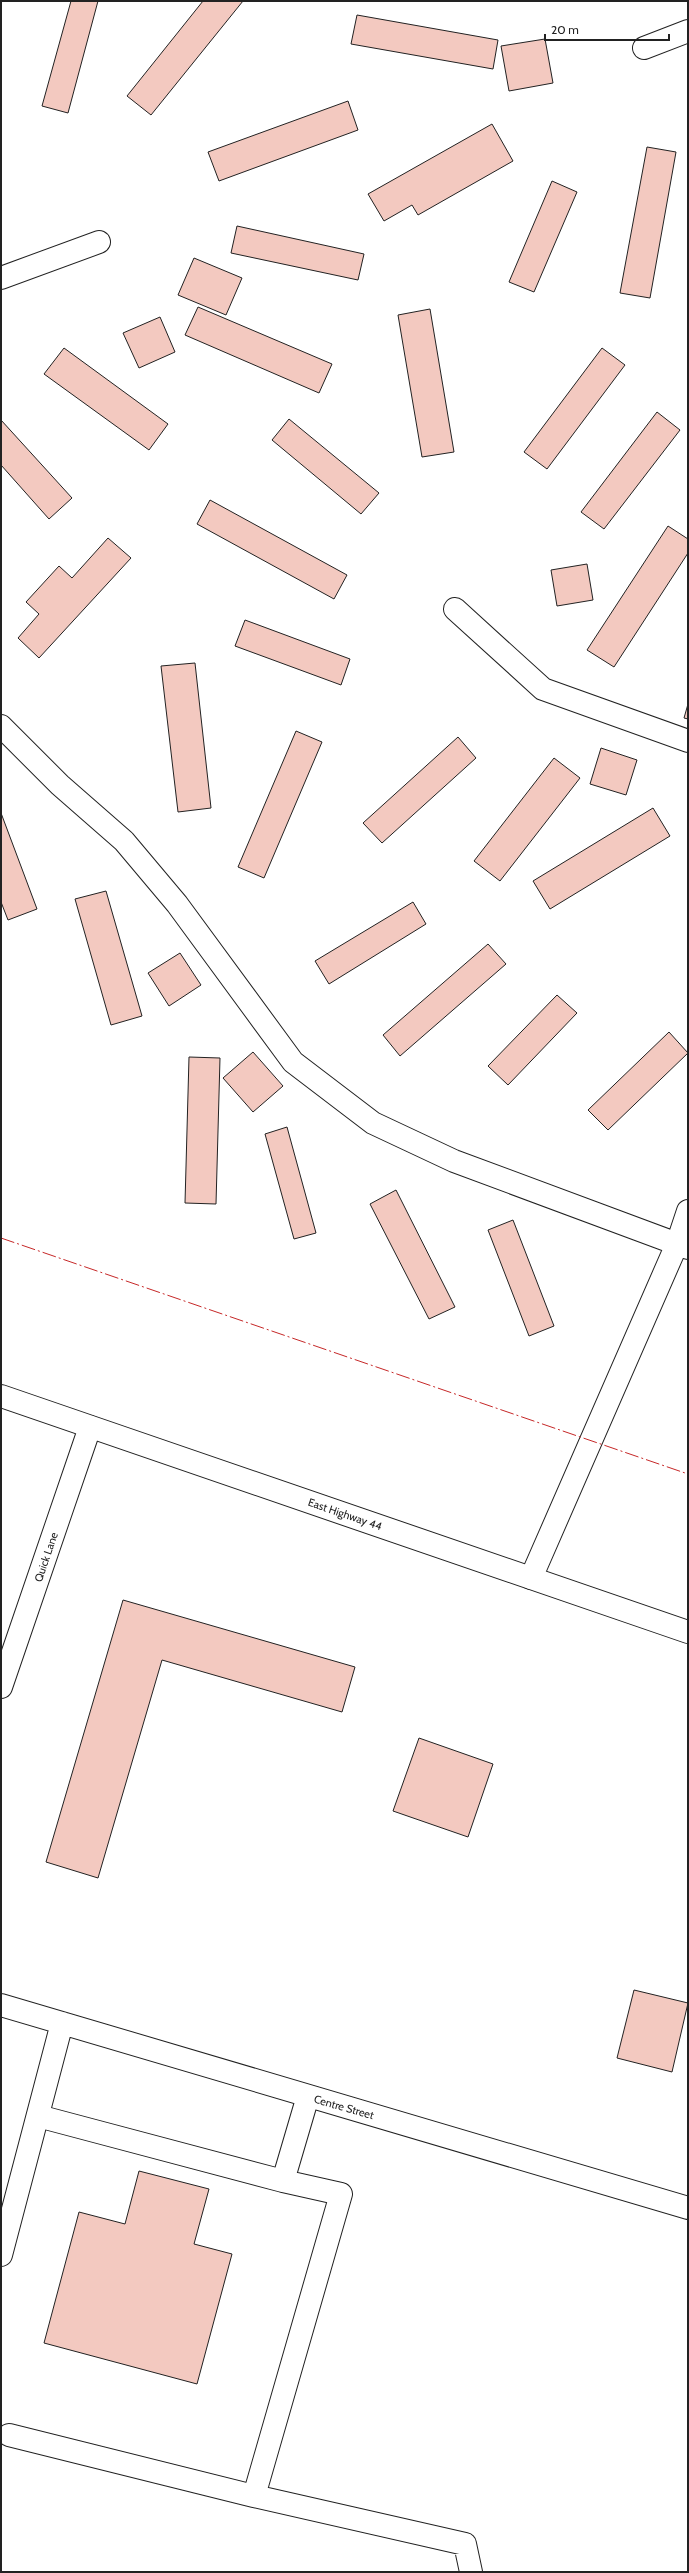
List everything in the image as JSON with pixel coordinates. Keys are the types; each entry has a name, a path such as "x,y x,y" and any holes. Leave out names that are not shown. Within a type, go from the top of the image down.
{"street":[{"path":"644,48 688,31"},
{"path":"1,278 99,242"},
{"path":"455,609 544,689 688,741"},
{"path":"1,726 60,785 124,841 177,904 293,1062 373,1123 454,1161 682,1246"},
{"path":"531,1578 682,1246 688,1211"},
{"name":"East Highway 44","path":"1,1396 688,1632"},
{"name":"Quick Lane","path":"1,1687 90,1427"},
{"name":"Centre Street","path":"1,2005 688,2208"},
{"path":"1,2255 62,2023"},
{"path":"283,2181 308,2096"},
{"path":"38,2116 283,2181 341,2194 254,2496"},
{"path":"9,2435 254,2496 464,2544 471,2572"}],"building":[{"path":"71,1 98,1 68,113 42,106"},
{"path":"203,1 243,1 151,115 127,96"},
{"path":"357,15 498,40 493,69 351,44"},
{"path":"545,39 553,83 509,91 501,46"},
{"path":"348,101 358,130 219,181 208,152"},
{"path":"492,124 513,161 418,215 412,205 384,221 368,194"},
{"path":"647,147 676,152 650,298 620,293"},
{"path":"552,181 577,192 534,292 509,282"},
{"path":"237,226 364,254 358,280 231,253"},
{"path":"194,258 242,278 226,315 178,295"},
{"path":"198,307 332,364 319,393 185,335"},
{"path":"430,309 454,452 422,457 398,315"},
{"path":"160,317 175,352 139,368 123,333"},
{"path":"64,348 168,424 149,450 44,374"},
{"path":"602,348 625,365 547,469 524,452"},
{"path":"657,412 680,430 604,529 581,512"},
{"path":"289,419 379,493 361,514 272,440"},
{"path":"1,420 72,498 49,519 1,465"},
{"path":"210,500 347,575 334,599 197,524"},
{"path":"668,526 688,539 688,553 614,667 587,650"},
{"path":"108,538 131,558 39,658 18,638 39,614 26,602 59,566 72,578"},
{"path":"587,564 593,600 557,606 551,570"},
{"path":"245,620 350,659 341,685 235,646"},
{"path":"195,663 211,808 178,812 161,666"},
{"path":"688,704 688,719 684,718"},
{"path":"296,731 322,742 264,878 238,867"},
{"path":"458,737 476,758 382,843 363,823"},
{"path":"601,748 637,760 626,795 590,784"},
{"path":"554,758 580,778 500,881 474,861"},
{"path":"653,808 670,836 550,909 533,881"},
{"path":"1,813 37,909 8,920 1,902"},
{"path":"106,891 142,1016 111,1025 75,899"},
{"path":"413,902 426,924 329,984 315,961"},
{"path":"488,944 506,964 400,1056 383,1035"},
{"path":"180,953 201,985 169,1006 148,973"},
{"path":"557,995 577,1013 508,1085 488,1066"},
{"path":"669,1032 688,1053 608,1130 588,1110"},
{"path":"253,1052 283,1086 253,1112 223,1078"},
{"path":"189,1057 220,1058 216,1204 185,1203"},
{"path":"287,1127 316,1233 294,1239 265,1134"},
{"path":"396,1190 455,1307 429,1319 370,1204"},
{"path":"513,1220 554,1326 529,1336 488,1230"},
{"path":"123,1600 355,1667 342,1712 162,1660 98,1878 46,1862"},
{"path":"419,1738 493,1764 468,1837 393,1811"},
{"path":"634,1990 688,2003 672,2072 617,2058"},
{"path":"139,2171 209,2189 194,2244 232,2254 197,2384 44,2343 79,2212 125,2224"}],"power":[{"path":"1,1238 688,1474"}]}
